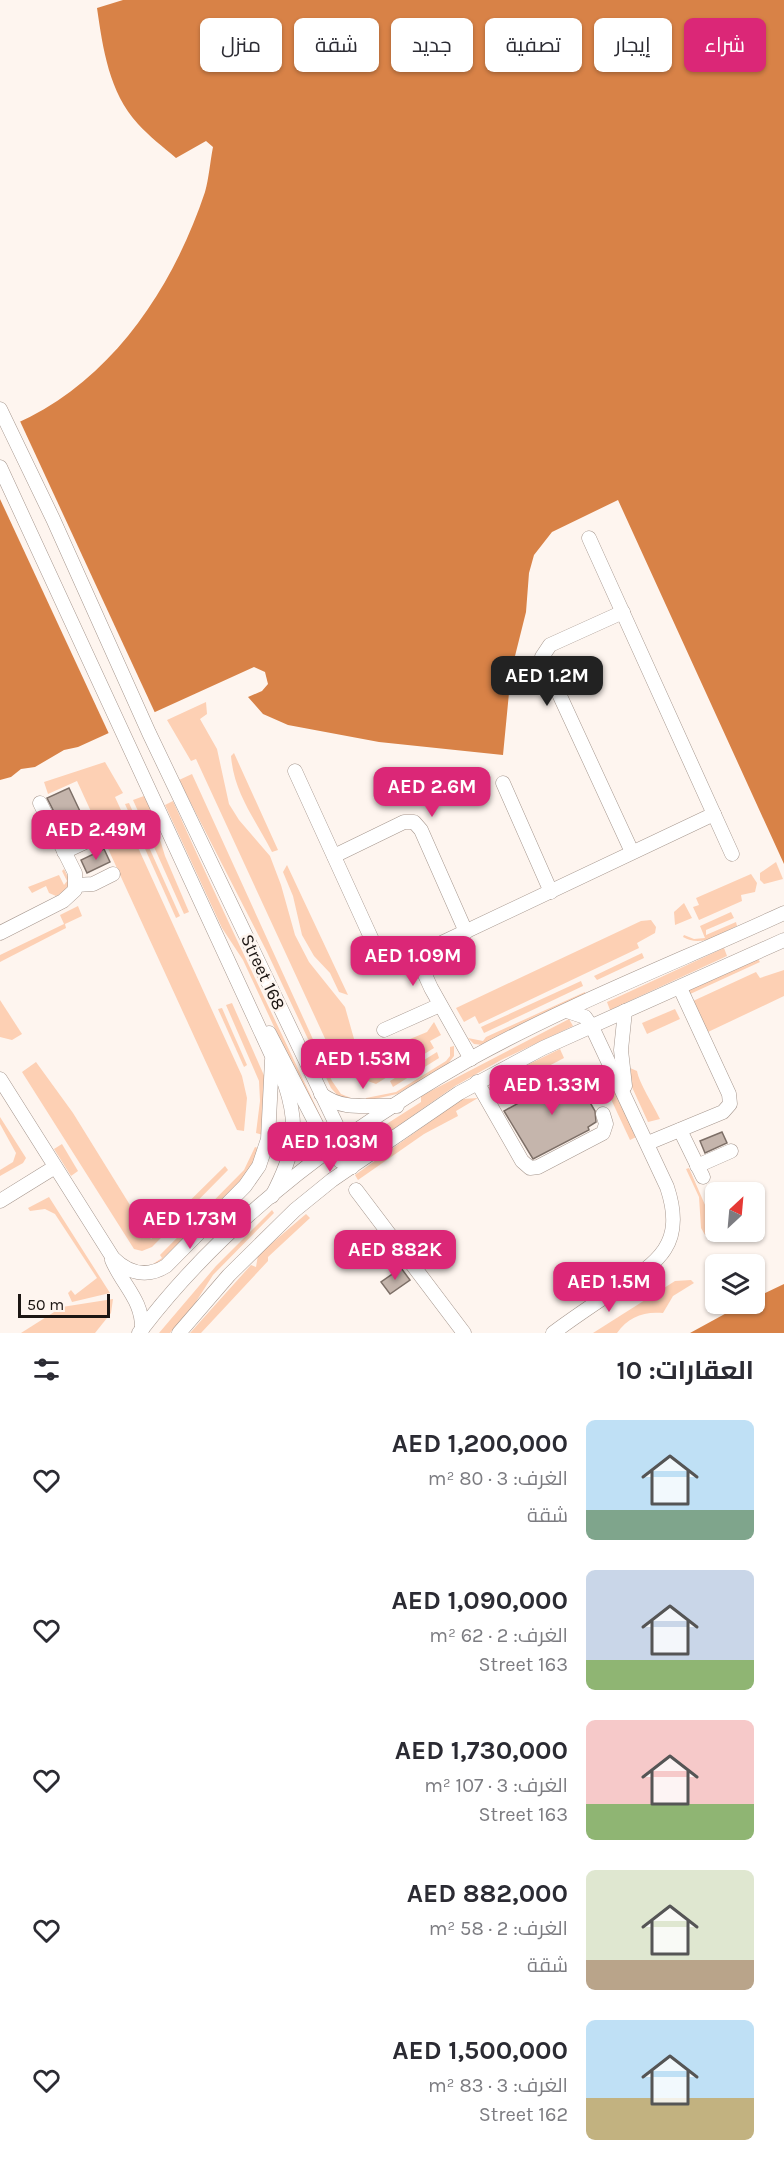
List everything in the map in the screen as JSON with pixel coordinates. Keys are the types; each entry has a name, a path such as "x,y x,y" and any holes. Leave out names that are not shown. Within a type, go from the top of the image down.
{"street":[{"name":"Street 168","path":"0,409 53,519 149,733 344,1141 352,1167"},
{"name":"Street 168","path":"0,467 52,574 126,742 289,1097 295,1125 290,1157 272,1196"},
{"path":"589,538 732,854"},
{"path":"623,612 550,645 543,657 632,852"},
{"path":"295,771 376,947 386,956 397,959 417,955 714,814"},
{"path":"503,783 551,892"},
{"path":"0,933 68,899 76,885 75,873 40,803"},
{"path":"334,856 404,822 414,822 421,830 466,932"},
{"path":"64,852 94,838"},
{"path":"76,885 93,884 113,874"},
{"path":"140,1331 205,1258 272,1196 330,1150 397,1106 471,1059 567,1011 784,913"},
{"path":"179,1333 276,1226 314,1194 477,1082 625,1011 784,940"},
{"path":"417,955 440,1005 471,1059"},
{"path":"648,1143 726,1110 731,1101 680,988"},
{"path":"384,1030 440,1005"},
{"name":"Street 168","path":"248,1006 279,1048 330,1150 340,1161 352,1167"},
{"path":"553,1333 650,1269 665,1252 673,1231 674,1209 668,1187 592,1027 585,1017 567,1011"},
{"path":"625,1011 621,1050 629,1103"},
{"path":"108,1253 130,1271 146,1274 159,1270 251,1180 262,1159 268,1138 271,1055"},
{"path":"0,1079 56,1167 120,1277 136,1298 141,1314 140,1331"},
{"path":"477,1082 522,1161 530,1168 538,1167 603,1133 606,1124 603,1114"},
{"path":"321,1094 333,1102 347,1106 397,1106"},
{"path":"680,1130 700,1172 731,1151"},
{"path":"0,1201 56,1167"},
{"path":"356,1190 464,1333"}],"shaded area":[{"path":"123,0 784,0 784,864 618,500 552,532 534,555 529,573 526,612 511,672 503,755 379,742 288,725 263,714 248,697 262,691 268,684 265,672 254,667 78,747 64,750 35,767 21,769 11,777 0,780 0,430 37,413 71,391 102,365 129,335 153,302 191,230 205,192 213,147 206,141 176,158 138,124 128,112 114,84 105,54 97,8"},
{"path":"206,702 207,714 200,719 217,749 229,804 239,820 270,856 295,935 309,962 345,1007 358,1053 368,1060 386,1061 410,1039 427,1032 434,1022 441,1035 430,1041 434,1048 376,1084 340,1071 196,759 191,761 167,720"},
{"path":"234,753 278,850 272,852 241,795 233,770 231,756"},
{"path":"105,762 123,793 115,797 242,1076 247,1098 244,1131 237,1130 77,781 48,794 44,782"},
{"path":"192,774 332,1081 341,1094 351,1098 349,1102 339,1097 331,1088 267,952 179,780"},
{"path":"144,796 151,810 165,856 189,912 184,914 133,800"},
{"path":"173,801 326,1128 322,1130 243,960 222,928 165,805"},
{"path":"129,803 180,916 176,918 125,804"},
{"path":"776,862 783,879 764,884 760,880 760,873"},
{"path":"287,865 348,995 339,992 330,973 314,956 302,935 293,896 283,872"},
{"path":"64,869 70,881 59,895 49,893 46,886 32,893 28,887 59,875 64,885 67,881 62,871"},
{"path":"751,874 757,883 755,892 741,895 742,901 699,920 693,907 699,905 696,898"},
{"path":"684,903 692,918 675,925 674,912"},
{"path":"78,906 82,916 65,924 66,928 0,962 0,955 64,924 60,915"},
{"path":"731,912 734,918 706,930 706,935 736,922 737,926 704,940 690,940 683,937 684,935 694,939 705,938 700,926"},
{"path":"651,920 656,927 655,933 637,943 639,948 479,1024 475,1016 464,1022 456,1008 641,921"},
{"path":"724,948 727,956 610,1010 607,1002"},
{"path":"642,953 644,958 597,980 594,976"},
{"path":"758,959 760,962 688,995 686,991"},
{"path":"784,970 784,996 708,1032 693,1001 756,972 760,978"},
{"path":"581,981 583,986 484,1033 481,1027"},
{"path":"585,992 586,995 483,1045 474,1044 468,1038 483,1041 486,1037"},
{"path":"0,1000 22,1034 12,1040 0,1037"},
{"path":"232,1003 266,1080 263,1135 256,1133 260,1101 259,1081 226,1005"},
{"path":"222,1008 247,1065 244,1067 218,1009"},
{"path":"675,1009 680,1019 647,1034 642,1023"},
{"path":"569,1019 573,1026 501,1060 455,1086 364,1150 362,1148 363,1139 421,1102 421,1096"},
{"path":"454,1046 454,1056 447,1065 397,1094 366,1101 366,1098 396,1092 446,1061 450,1056 450,1047"},
{"path":"560,1049 564,1058 490,1097 489,1088 494,1081"},
{"path":"437,1052 439,1058 393,1087 390,1081"},
{"path":"36,1062 73,1113 151,1239 225,1166 228,1170 152,1247 142,1251 134,1249 22,1072"},
{"path":"630,1068 637,1071 660,1119 648,1122 631,1085"},
{"path":"609,1074 636,1137 630,1140 603,1082 607,1081 605,1076"},
{"path":"478,1098 456,1111 458,1116 424,1134 358,1180 355,1175 462,1099"},
{"path":"0,1117 26,1158 23,1163 0,1176 0,1170 13,1162 16,1153 0,1124"},
{"path":"62,1144 78,1171 71,1176 54,1149"},
{"path":"255,1147 261,1149 249,1175 154,1267 153,1264 162,1258 160,1255 244,1170"},
{"path":"689,1168 705,1205 705,1235 701,1228 699,1197 686,1169"},
{"path":"49,1197 110,1293 72,1302 68,1293 71,1290 75,1295 97,1278 55,1214 45,1209 30,1211 28,1208"},
{"path":"272,1210 274,1213 213,1275 192,1308 170,1333 159,1333 216,1266"},
{"path":"306,1214 310,1218 268,1257 268,1261 201,1333 190,1333 251,1265 256,1267 258,1255"},
{"path":"691,1280 694,1283 673,1296 663,1313 637,1316 621,1327 617,1333 593,1333 675,1281"},
{"path":"784,1284 784,1333 690,1333 725,1314 765,1314 765,1293"},
{"path":"113,1299 111,1313 95,1333 21,1333 62,1307"}],"pier":[{"path":"19,419 156,715 110,736 0,499 0,426"}],"building":[{"path":"69,788 87,826 73,832 68,839 47,798"},
{"path":"104,849 110,862 87,873 81,860"},
{"path":"573,1073 595,1111 596,1122 588,1127 589,1130 533,1159 504,1111"},
{"path":"722,1132 727,1143 705,1153 700,1141"},
{"path":"401,1268 410,1280 390,1294 381,1282"}]}
